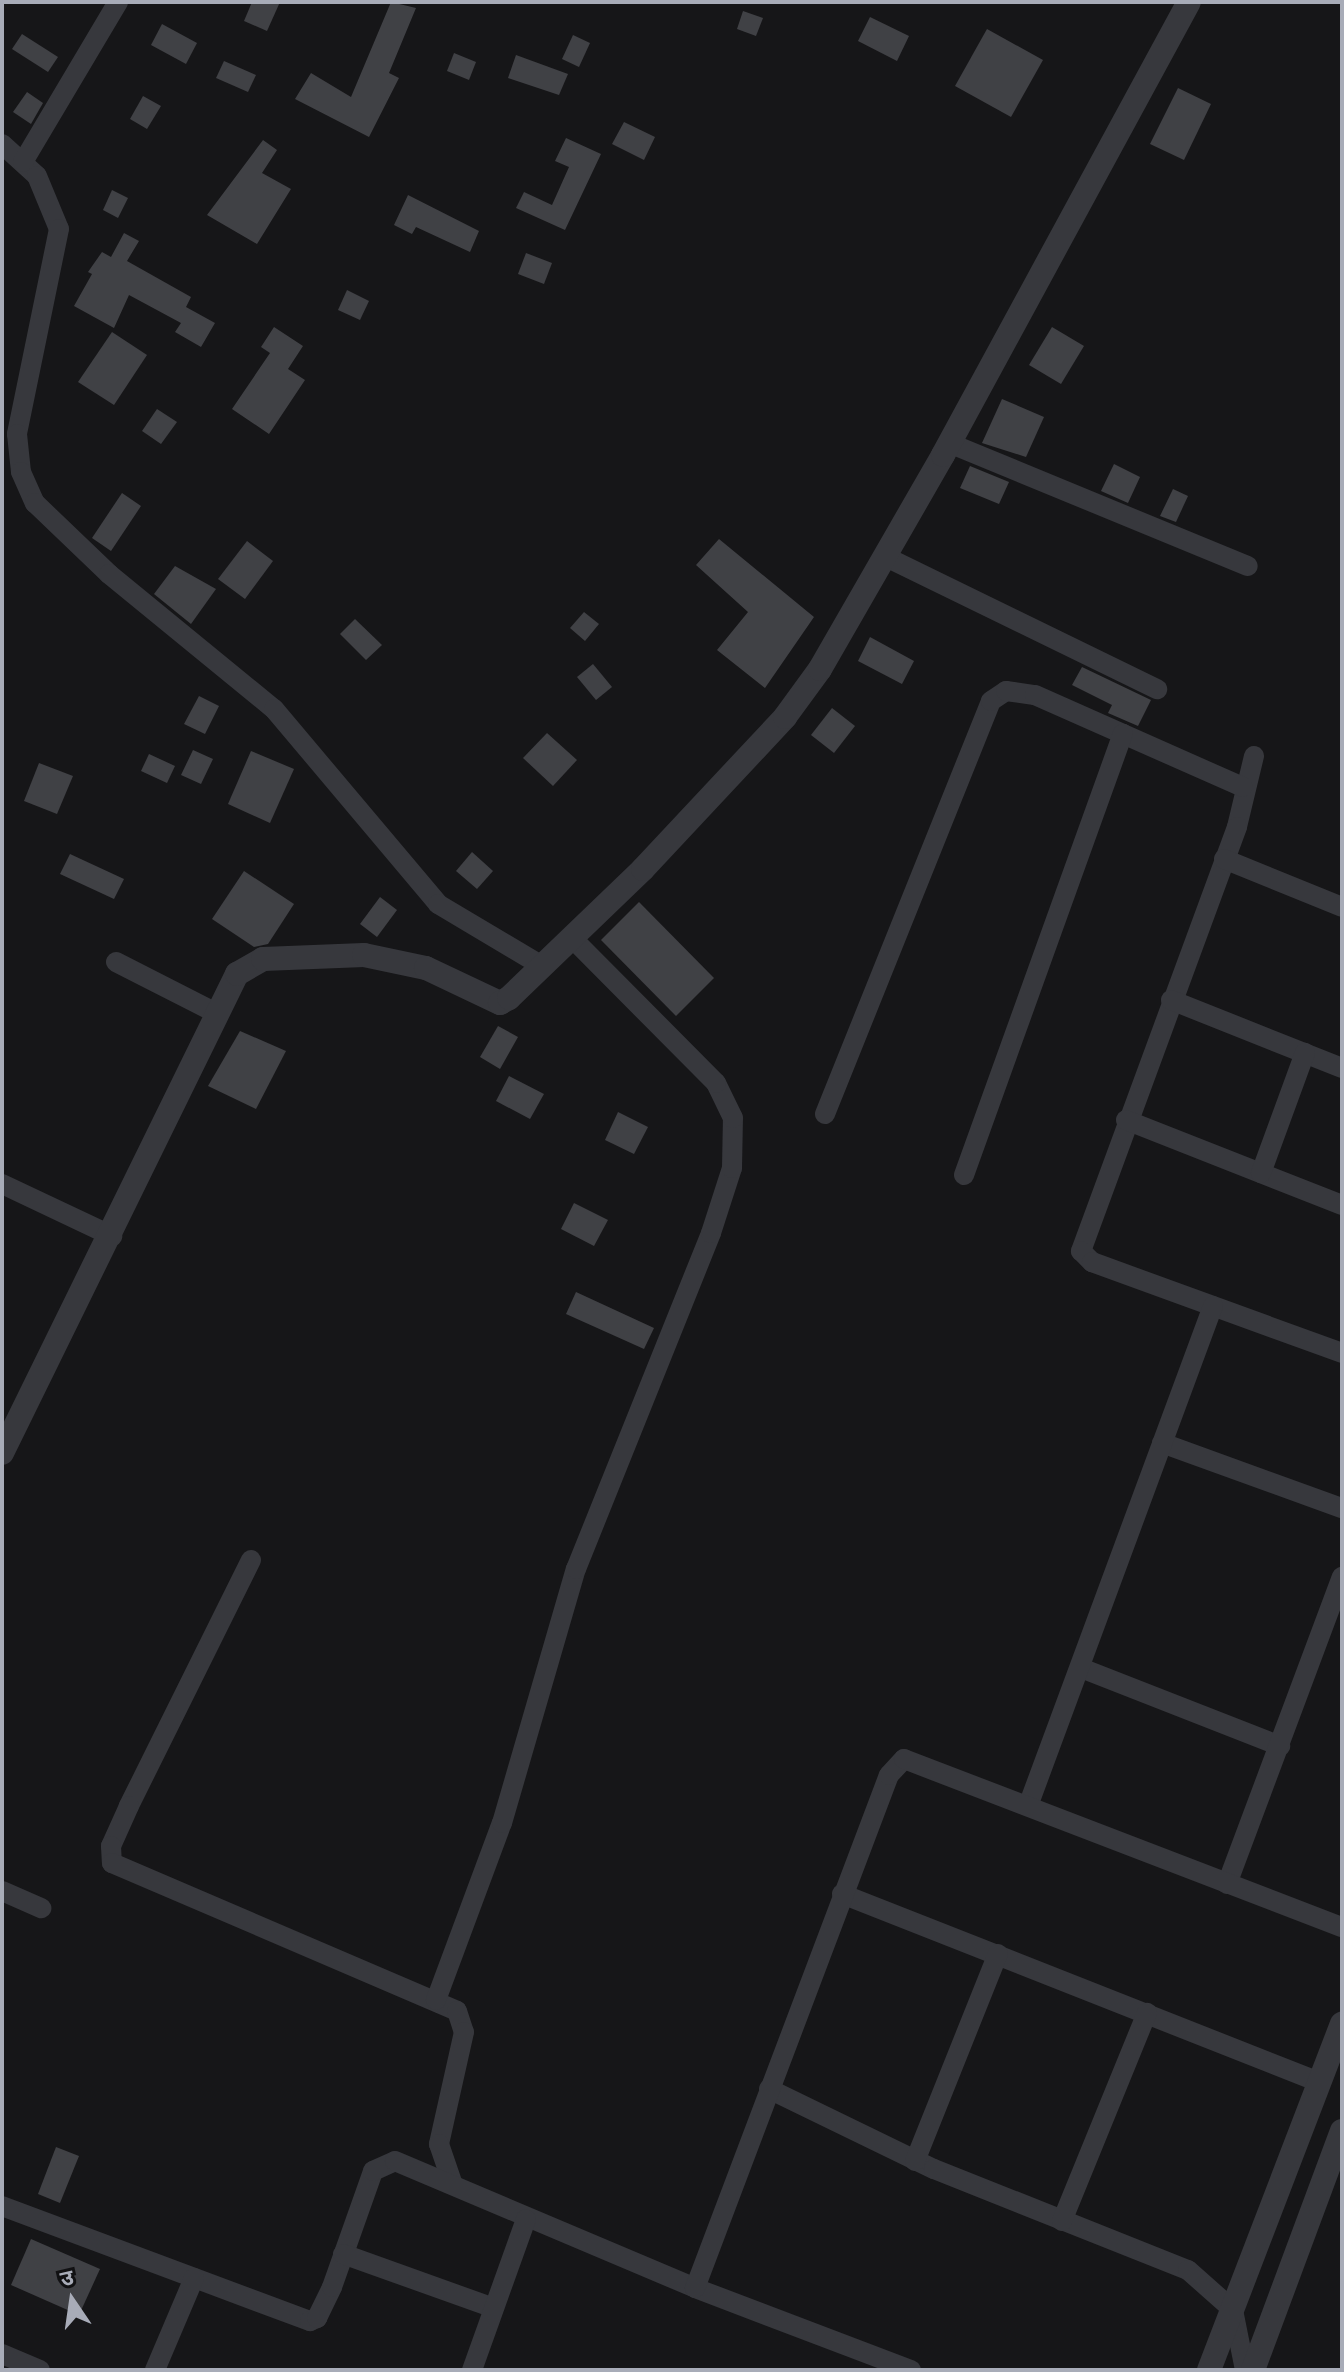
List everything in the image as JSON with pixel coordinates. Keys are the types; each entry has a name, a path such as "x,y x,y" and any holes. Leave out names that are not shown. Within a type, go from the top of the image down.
{"street":[{"path":"23,162 118,2"},
{"path":"2,1453 112,1236 214,1012 237,974 277,957 395,958 500,1003 572,938 785,717 949,443 1189,2"},
{"path":"2,144 23,162 52,202 59,229 17,434 21,472 35,503 109,574 274,709 429,897 542,966"},
{"path":"949,443 1248,566"},
{"path":"884,556 1157,689"},
{"path":"825,1114 991,701 1006,691 1035,695 1243,787"},
{"path":"964,1175 1123,734"},
{"path":"1254,756 1224,859 1126,1120 1081,1251 1092,1262 1342,1353"},
{"path":"1224,859 1342,907"},
{"path":"436,2000 502,1823 576,1569 615,1461 711,1233 732,1168 733,1118 716,1083 572,938"},
{"path":"116,962 214,1012"},
{"path":"1171,1000 1342,1068"},
{"path":"1261,1173 1305,1053"},
{"path":"1126,1120 1342,1205"},
{"path":"2,1184 112,1236"},
{"path":"1028,1806 1213,1306"},
{"path":"1162,1443 1342,1508"},
{"path":"251,1560 129,1806 111,1846 112,1863 262,1931 457,2011 464,2032 440,2130 441,2157 453,2185"},
{"path":"1227,1884 1342,1577"},
{"path":"1081,1668 1280,1746"},
{"path":"695,2288 889,1775 904,1759 1342,1927"},
{"path":"2,1891 41,1908"},
{"path":"842,1894 1319,2082"},
{"path":"915,2161 998,1954"},
{"path":"1062,2221 1147,2013"},
{"path":"1209,2370 1342,2024"},
{"path":"769,2089 915,2161 1188,2270 1233,2310 1245,2370"},
{"path":"1253,2370 1342,2131"},
{"path":"2,2206 310,2321 323,2308 379,2164 395,2161 695,2288 911,2370"},
{"path":"472,2370 526,2219"},
{"path":"343,2254 494,2308"},
{"path":"155,2370 194,2278"},
{"path":"5,2360 40,2370"}],"building":[{"path":"252,2 280,2 267,31 244,21"},
{"path":"391,2 416,8 389,73 399,78 369,137 295,99 311,73 351,97"},
{"path":"743,11 763,18 756,36 737,29"},
{"path":"870,17 909,36 897,61 858,41"},
{"path":"162,24 197,43 186,64 151,45"},
{"path":"987,29 1043,60 1011,117 955,86"},
{"path":"22,34 58,57 48,72 12,49"},
{"path":"573,35 590,43 579,67 562,59"},
{"path":"454,53 476,62 469,80 447,71"},
{"path":"516,55 568,74 559,95 508,78"},
{"path":"224,61 256,75 248,92 216,78"},
{"path":"1178,88 1211,104 1184,160 1150,144"},
{"path":"27,92 43,103 31,124 13,112"},
{"path":"143,96 161,106 147,129 130,119"},
{"path":"624,122 655,137 644,160 612,144"},
{"path":"566,138 601,154 565,230 516,208 524,192 552,205 569,167 555,161"},
{"path":"263,140 277,150 262,173 291,189 257,244 207,215"},
{"path":"112,190 128,198 118,218 103,210"},
{"path":"408,195 479,231 470,252 416,227 412,234 394,225"},
{"path":"124,233 139,241 127,261 191,297 186,307 215,323 201,347 175,332 181,323 129,295 114,328 74,306 92,274 88,272 102,252 111,257"},
{"path":"526,253 552,263 544,284 518,274"},
{"path":"347,290 369,301 360,320 338,310"},
{"path":"274,327 303,346 288,369 305,380 269,434 232,409 270,353 261,347"},
{"path":"1052,327 1084,346 1061,384 1029,365"},
{"path":"112,332 147,355 114,405 78,382"},
{"path":"1002,399 1044,417 1026,457 982,443"},
{"path":"157,409 177,422 161,444 142,431"},
{"path":"1114,464 1140,477 1128,503 1101,491"},
{"path":"970,466 1009,482 999,504 960,488"},
{"path":"1173,489 1188,496 1176,522 1160,516"},
{"path":"122,493 141,506 111,551 92,538"},
{"path":"719,539 814,617 765,688 717,650 748,612 696,565"},
{"path":"247,541 273,561 245,599 218,579"},
{"path":"175,566 216,589 191,624 154,594"},
{"path":"584,612 599,624 585,641 570,628"},
{"path":"355,619 382,645 366,660 340,634"},
{"path":"870,637 914,661 902,684 858,661"},
{"path":"593,664 612,687 596,700 577,677"},
{"path":"1082,667 1151,700 1138,726 1108,713 1112,705 1072,685"},
{"path":"199,696 219,706 205,734 184,724"},
{"path":"832,708 855,726 834,753 811,735"},
{"path":"547,733 577,760 553,786 523,758"},
{"path":"193,750 213,759 201,784 181,775"},
{"path":"251,751 294,769 270,823 228,804"},
{"path":"149,754 175,766 167,783 141,771"},
{"path":"39,763 73,776 57,814 24,801"},
{"path":"472,852 493,871 477,889 456,871"},
{"path":"70,854 124,879 114,899 60,874"},
{"path":"244,871 294,904 268,944 254,947 212,919"},
{"path":"380,897 397,910 377,937 360,924"},
{"path":"639,902 714,978 676,1016 601,940"},
{"path":"498,1026 518,1037 500,1069 480,1057"},
{"path":"240,1031 286,1051 256,1109 208,1086"},
{"path":"509,1076 544,1094 530,1119 496,1101"},
{"path":"618,1112 648,1127 634,1154 605,1140"},
{"path":"574,1203 608,1220 594,1246 561,1229"},
{"path":"576,1292 654,1328 644,1349 566,1314"},
{"path":"56,2147 79,2156 60,2203 38,2194"},
{"path":"31,2239 100,2269 79,2315 11,2285"}]}
